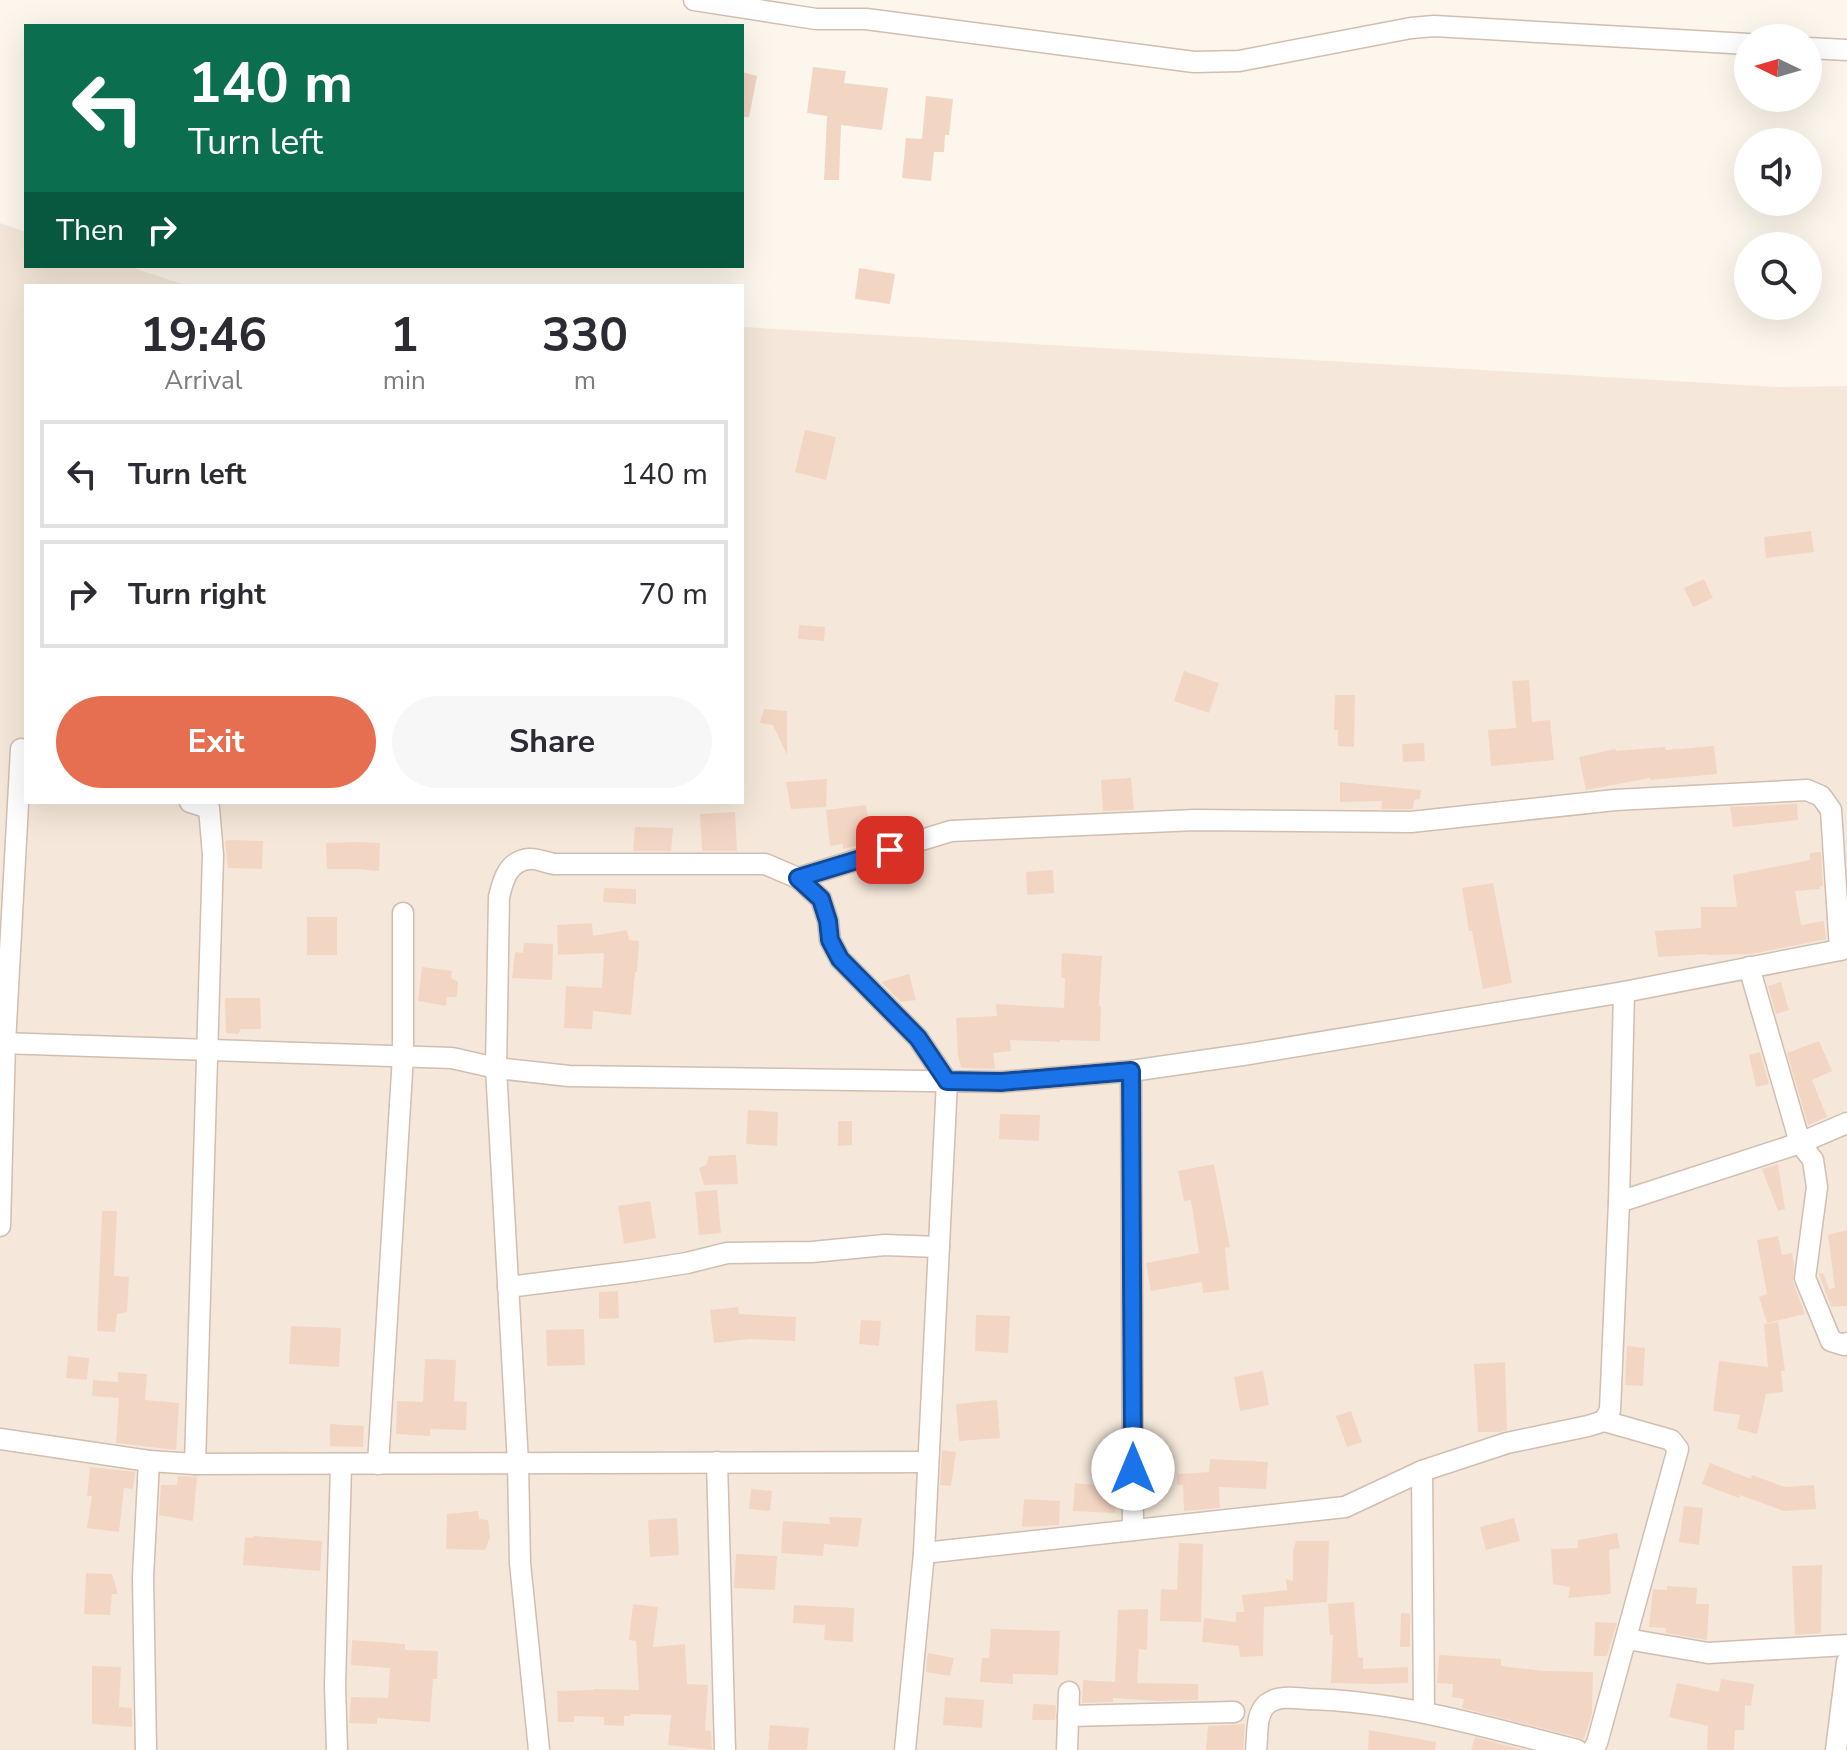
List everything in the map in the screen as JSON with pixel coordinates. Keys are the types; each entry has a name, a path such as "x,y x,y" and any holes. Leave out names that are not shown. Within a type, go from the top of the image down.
{"street":[{"path":"694,0 816,19 866,19 1194,62 1239,61 1434,26 1734,43"},
{"path":"1822,49 1847,50"},
{"path":"0,746 24,750 2,1043 0,1226"},
{"path":"2,1043 452,1058 496,1068 569,1076 1001,1082 1131,1071 1249,1054 1624,992 1844,948 1831,810 1821,796 1807,790 1615,800 1411,822 1195,820 951,831 798,878"},
{"path":"195,1464 213,855 209,808 196,804"},
{"path":"539,1750 520,1563 518,1463 496,1068 499,897 504,878 511,867 529,859 555,864 765,864 798,878 821,899 830,940 840,959 918,1038 947,1081 924,1553 905,1750"},
{"path":"378,1464 403,1056 403,913"},
{"path":"1749,967 1800,1143 1813,1160 1817,1187 1805,1278 1831,1341 1847,1343"},
{"path":"1604,1421 1610,1410 1624,992"},
{"path":"1131,1071 1133,1530"},
{"path":"1619,1202 1800,1143 1847,1123"},
{"path":"508,1287 636,1271 727,1253 812,1252 885,1245 939,1247"},
{"path":"924,1553 1345,1507 1422,1471 1507,1443 1604,1421 1671,1440 1678,1449 1627,1639 1593,1750"},
{"path":"0,1439 149,1461 195,1464 928,1462"},
{"path":"146,1750 143,1577 149,1461"},
{"path":"717,1462 725,1750"},
{"path":"337,1750 335,1685 341,1465"},
{"path":"1422,1471 1424,1711"},
{"path":"1627,1639 1708,1653 1847,1645"},
{"path":"1836,1750 1847,1662"},
{"path":"1067,1750 1069,1692"},
{"path":"1256,1750 1260,1712 1269,1702 1281,1698 1334,1699 1424,1711 1577,1750"},
{"path":"1068,1716 1234,1712"}],"shaded area":[{"path":"0,223 24,231 24,268 134,268 182,284 24,284 24,804 744,804 744,327 1777,387 1847,386 1847,1750 0,1750"}],"building":[{"path":"813,67 846,71 844,83 888,88 882,130 841,125 839,180 824,180 827,116 807,113"},
{"path":"744,73 757,76 749,117 744,117"},
{"path":"926,96 953,99 949,135 945,135 944,152 934,152 931,181 902,178 906,138 922,139"},
{"path":"859,268 895,274 890,304 855,299"},
{"path":"805,430 836,437 826,480 795,472"},
{"path":"1811,531 1814,552 1766,558 1764,537"},
{"path":"1704,579 1713,598 1693,607 1684,588"},
{"path":"799,625 825,627 824,641 798,639"},
{"path":"1184,671 1219,683 1209,713 1174,701"},
{"path":"1529,680 1532,722 1550,720 1554,760 1491,766 1488,730 1516,728 1512,681"},
{"path":"1335,695 1355,695 1354,747 1338,746 1338,730 1334,730"},
{"path":"764,709 787,711 787,755 773,725 760,723"},
{"path":"1424,743 1425,761 1403,762 1402,744"},
{"path":"1714,746 1717,774 1650,778 1586,790 1579,757 1615,749 1665,747 1666,750"},
{"path":"1131,778 1134,810 1103,811 1101,780"},
{"path":"827,779 826,807 791,809 786,782"},
{"path":"1340,782 1421,790 1420,799 1414,800 1413,809 1381,809 1382,801 1340,802"},
{"path":"1797,804 1798,820 1733,827 1730,807"},
{"path":"866,805 871,842 843,849 843,844 830,846 826,810"},
{"path":"735,812 737,851 702,851 700,814"},
{"path":"635,827 673,828 671,851 633,851"},
{"path":"225,841 263,841 262,869 228,868"},
{"path":"326,843 380,843 379,871 327,869"},
{"path":"1821,852 1823,886 1820,889 1795,891 1801,925 1824,921 1826,939 1752,954 1658,957 1655,931 1701,928 1701,907 1737,907 1733,875 1810,860 1810,853"},
{"path":"1053,870 1054,893 1027,895 1026,872"},
{"path":"1493,883 1512,983 1483,989 1462,888"},
{"path":"604,888 636,889 636,904 603,902"},
{"path":"307,917 337,917 337,955 307,955"},
{"path":"592,923 593,936 627,930 629,940 639,941 631,1015 593,1011 592,1029 564,1028 566,986 602,988 604,953 558,955 557,925"},
{"path":"524,943 553,944 552,980 512,978 515,952 523,953"},
{"path":"1062,953 1102,956 1100,1041 1010,1040 1011,1051 993,1053 995,1069 961,1068 956,1018 997,1016 996,1004 1064,1008"},
{"path":"422,967 452,971 451,978 458,982 457,997 447,997 446,1006 418,1001"},
{"path":"909,974 916,1000 901,1002 881,982"},
{"path":"1781,982 1789,1010 1776,1014 1768,986"},
{"path":"225,998 260,998 261,1029 226,1033"},
{"path":"1819,1041 1832,1071 1812,1080 1827,1117 1808,1125 1787,1053"},
{"path":"1760,1052 1769,1084 1756,1087 1749,1055"},
{"path":"748,1110 778,1112 777,1146 746,1144"},
{"path":"1000,1114 1040,1115 1039,1141 999,1139"},
{"path":"838,1121 852,1121 852,1145 838,1146"},
{"path":"736,1155 738,1184 704,1185 699,1168 706,1165 709,1156"},
{"path":"1214,1164 1230,1247 1225,1248 1229,1290 1203,1293 1202,1282 1151,1291 1146,1263 1199,1253 1191,1200 1184,1201 1178,1171"},
{"path":"1778,1164 1785,1209 1778,1211 1762,1169"},
{"path":"717,1190 721,1233 699,1235 695,1192"},
{"path":"650,1201 656,1238 624,1244 618,1206"},
{"path":"102,1211 117,1211 114,1276 129,1277 127,1312 117,1314 115,1332 97,1331"},
{"path":"1847,1230 1847,1306 1831,1307 1819,1274 1823,1273 1829,1289 1835,1288 1828,1235"},
{"path":"1778,1236 1782,1255 1792,1253 1793,1282 1805,1314 1767,1323 1759,1297 1767,1294 1757,1240"},
{"path":"618,1291 619,1318 599,1319 599,1292"},
{"path":"738,1307 739,1314 796,1317 795,1341 750,1339 714,1343 710,1310"},
{"path":"976,1315 1010,1316 1008,1353 975,1351"},
{"path":"861,1320 881,1321 879,1346 859,1344"},
{"path":"1778,1322 1785,1371 1781,1371 1783,1392 1766,1394 1757,1434 1737,1429 1740,1415 1713,1411 1719,1361 1768,1367 1764,1324"},
{"path":"291,1326 341,1328 339,1367 289,1364"},
{"path":"584,1329 585,1365 547,1366 546,1330"},
{"path":"1627,1346 1645,1348 1643,1386 1625,1385"},
{"path":"68,1356 89,1358 87,1380 66,1378"},
{"path":"425,1359 456,1360 454,1401 467,1402 466,1430 430,1429 430,1436 396,1434 397,1401 423,1402"},
{"path":"1505,1362 1507,1430 1478,1432 1474,1364"},
{"path":"1263,1371 1269,1405 1240,1411 1234,1377"},
{"path":"118,1372 147,1374 145,1400 179,1403 176,1450 116,1443 119,1398 92,1396 93,1380 118,1382"},
{"path":"997,1400 1000,1438 959,1441 956,1404"},
{"path":"1351,1411 1362,1442 1347,1447 1336,1416"},
{"path":"330,1424 364,1426 363,1447 330,1446"},
{"path":"942,1450 956,1452 951,1486 940,1485"},
{"path":"1210,1459 1268,1462 1266,1489 1219,1487 1220,1508 1184,1511 1183,1485 1177,1485 1177,1474 1209,1472"},
{"path":"1710,1463 1751,1479 1752,1475 1785,1487 1814,1485 1816,1509 1784,1511 1702,1484"},
{"path":"90,1467 135,1472 133,1489 124,1488 119,1532 87,1528 92,1496 87,1496"},
{"path":"178,1476 197,1477 193,1521 159,1515 161,1485 177,1485"},
{"path":"1075,1483 1118,1487 1115,1513 1073,1511"},
{"path":"751,1489 772,1491 770,1511 749,1509"},
{"path":"1024,1499 1060,1501 1059,1525 1022,1527"},
{"path":"1684,1506 1703,1508 1699,1545 1679,1542"},
{"path":"478,1511 479,1519 488,1520 490,1538 485,1550 446,1549 447,1514"},
{"path":"829,1517 862,1518 858,1547 824,1544 823,1556 781,1553 783,1521 830,1524"},
{"path":"677,1518 679,1555 650,1557 648,1520"},
{"path":"1514,1518 1520,1541 1486,1550 1480,1527"},
{"path":"1617,1533 1620,1548 1609,1550 1611,1594 1568,1598 1570,1587 1553,1584 1551,1549 1578,1548 1578,1540"},
{"path":"245,1537 322,1541 320,1571 243,1565"},
{"path":"1296,1541 1329,1541 1327,1602 1264,1607 1263,1656 1240,1657 1239,1646 1202,1642 1204,1618 1236,1622 1236,1612 1244,1612 1242,1595 1287,1590 1286,1579 1293,1581"},
{"path":"1179,1543 1203,1544 1201,1622 1160,1621 1161,1589 1177,1590"},
{"path":"736,1554 777,1556 775,1590 734,1588"},
{"path":"1822,1565 1821,1633 1795,1635 1792,1566"},
{"path":"86,1573 112,1574 118,1594 112,1594 110,1615 84,1614"},
{"path":"1667,1586 1697,1588 1696,1604 1709,1604 1707,1640 1666,1633 1666,1628 1649,1627 1653,1589 1667,1590"},
{"path":"1354,1602 1358,1657 1363,1658 1363,1669 1408,1667 1408,1683 1331,1683 1333,1635 1330,1635 1328,1604"},
{"path":"633,1604 658,1607 653,1647 685,1644 687,1684 708,1685 705,1730 711,1731 712,1750 668,1745 671,1715 631,1714 624,1716 624,1726 604,1725 604,1717 574,1716 574,1722 558,1722 557,1691 639,1690 636,1641 629,1640"},
{"path":"794,1605 854,1608 853,1642 824,1640 825,1625 793,1623"},
{"path":"1148,1609 1147,1650 1139,1649 1137,1683 1198,1684 1198,1700 1113,1698 1113,1702 1082,1703 1083,1680 1115,1682 1118,1610"},
{"path":"1401,1613 1410,1614 1410,1647 1400,1647"},
{"path":"1595,1622 1617,1623 1607,1656 1594,1656"},
{"path":"991,1629 1060,1631 1058,1675 1013,1674 1013,1684 980,1682 982,1658 989,1658"},
{"path":"352,1640 405,1644 405,1650 438,1651 430,1722 377,1718 377,1724 349,1723 351,1697 388,1698 390,1668 351,1665"},
{"path":"928,1653 954,1658 950,1676 926,1672"},
{"path":"1439,1655 1501,1659 1501,1666 1544,1671 1593,1672 1592,1714 1584,1739 1462,1708 1464,1699 1452,1697 1453,1684 1437,1683"},
{"path":"92,1666 121,1667 119,1707 132,1708 132,1727 92,1724"},
{"path":"1721,1679 1754,1684 1751,1706 1745,1705 1744,1730 1735,1730 1734,1750 1707,1750 1708,1726 1669,1717 1677,1683 1719,1692"},
{"path":"945,1697 984,1700 982,1728 943,1725"},
{"path":"1033,1704 1056,1705 1055,1720 1032,1720"},
{"path":"1245,1724 1243,1750 1206,1750 1208,1726"},
{"path":"770,1725 809,1728 807,1750 768,1750"},
{"path":"1369,1730 1436,1742 1435,1750 1368,1750"},
{"path":"1475,1737 1508,1746 1525,1750 1471,1750"}],"route":[{"path":"890,850 798,878 821,899 830,940 840,959 918,1038 947,1081 1001,1082 1131,1071 1133,1469"}]}
